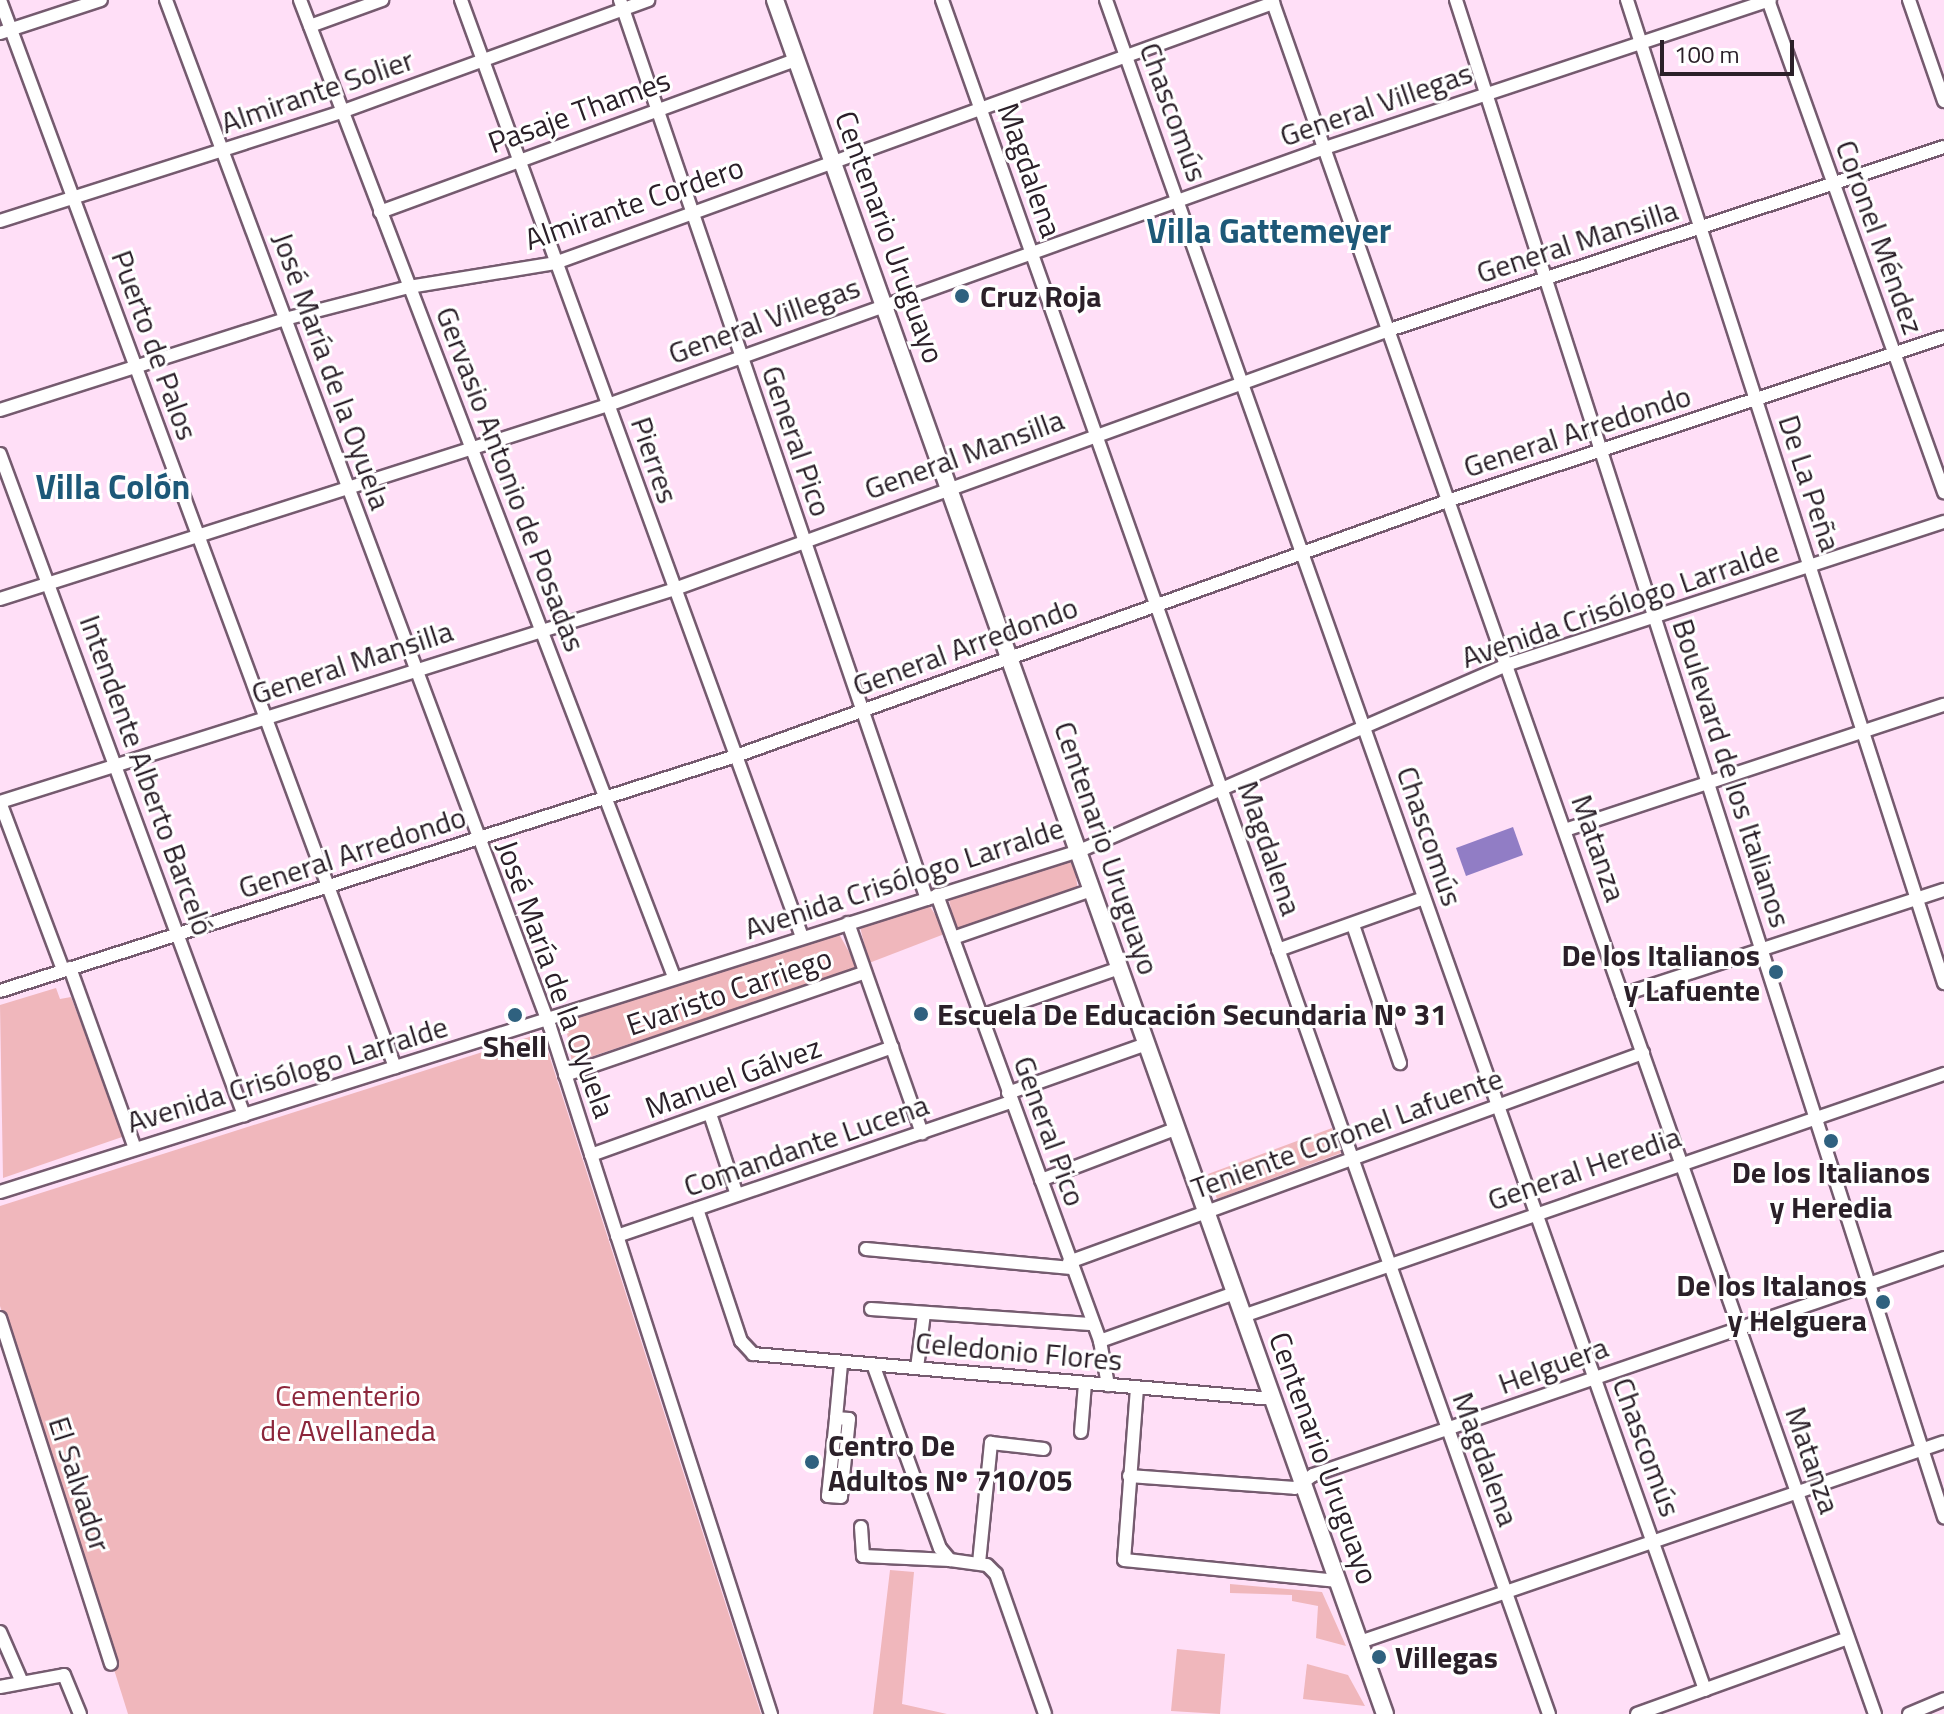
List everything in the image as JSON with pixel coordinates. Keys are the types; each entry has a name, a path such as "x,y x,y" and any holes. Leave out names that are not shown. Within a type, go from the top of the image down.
{"main road":[{"name":"Centenario Uruguayo","path":"775,0 1385,1714"}],"street":[{"name":"Puerto de Palos","path":"0,0 5,31 136,367 331,886 395,1067"},
{"path":"5,31 101,0"},
{"name":"José María de la Oyuela","path":"166,0 347,489 479,838 551,1018 771,1714"},
{"name":"Gervasio Antonio de Posadas","path":"300,0 674,977"},
{"path":"310,26 382,0"},
{"name":"Pierres","path":"461,0 672,590 802,937"},
{"name":"Almirante Solier","path":"0,221 341,112 481,62 621,4 648,0"},
{"name":"Magdalena","path":"942,0 1549,1714"},
{"name":"Chascomús","path":"1106,0 1244,382 1705,1690"},
{"name":"Boulevard de los Italianos","path":"1456,0 1944,1517"},
{"name":"De La Peña","path":"1627,0 1944,983"},
{"name":"General Villegas","path":"0,599 608,405 883,303 1325,148 1769,0"},
{"name":"Coronel Méndez","path":"1769,0 1944,492"},
{"path":"1909,0 1944,101"},
{"name":"Almirante Cordero","path":"0,410 285,319 409,287 555,263 1273,2"},
{"name":"Matanza","path":"1273,2 1509,664 1875,1714"},
{"name":"General Pico","path":"621,4 862,711 932,897 953,938 1100,1341 1108,1385"},
{"name":"Pasaje Thames","path":"380,212 796,60"},
{"name":"General Mansilla","path":"0,802 672,590 1095,433 1389,330 1944,147"},
{"name":"General Arredondo","path":"0,991 736,756 1450,500 1944,337"},
{"name":"Intendente Alberto Barceló","path":"0,454 244,1115"},
{"name":"Avenida Crisólogo Larralde","path":"0,1192 1079,851 1509,664 1944,522"},
{"path":"1565,830 1944,705"},
{"path":"0,802 135,1149"},
{"path":"953,938 1092,890"},
{"path":"1622,995 1944,890"},
{"path":"1278,950 1424,898"},
{"path":"848,923 922,1133"},
{"path":"1353,925 1400,1063"},
{"path":"981,1016 1120,968"},
{"name":"Evaristo Carriego","path":"569,1074 865,972"},
{"name":"Comandante Lucena","path":"620,1235 922,1133 1146,1044"},
{"name":"Manuel Gálvez","path":"594,1153 892,1047"},
{"name":"Teniente Coronel Lafuente","path":"866,1249 1070,1265 1206,1209 1349,1156 1643,1053"},
{"name":"General Heredia","path":"1243,1316 1681,1161 1944,1074"},
{"path":"710,1114 737,1195"},
{"path":"1041,1180 1175,1129"},
{"name":"Celedonio Flores","path":"697,1209 741,1341 759,1355 1273,1399"},
{"name":"José María de la Oyuela","path":"620,1235 779,1714"},
{"name":"Helguera","path":"1129,1476 1290,1489 1739,1326 1944,1258"},
{"path":"1100,1341 1235,1293"},
{"path":"871,1309 1093,1324"},
{"path":"917,1368 924,1313"},
{"name":"El Salvador","path":"0,1318 6,1358 111,1664"},
{"path":"836,1418 849,1419 841,1497 828,1496 841,1364"},
{"path":"874,1367 950,1560"},
{"path":"1081,1432 1085,1383"},
{"path":"1137,1388 1124,1560 1338,1581"},
{"path":"1360,1642 1944,1442"},
{"path":"979,1563 991,1443 1044,1449"},
{"path":"861,1527 863,1556 979,1563 996,1574 1045,1714"},
{"path":"0,1632 21,1680"},
{"path":"1637,1714 1848,1638"},
{"path":"0,1687 21,1680 64,1675 80,1714"},
{"path":"1909,1714 1944,1699"}],"green space":[{"path":"1066,861 1074,864 1078,890 955,930 949,899"},
{"path":"929,905 947,933 869,963 860,927"},
{"path":"839,934 857,966 852,970 572,1063 565,1021"},
{"path":"56,988 60,999 71,997 125,1136 3,1178 0,1005"},
{"name":"Cementerio de Avellaneda","path":"542,1033 761,1714 128,1714 0,1306 0,1206"},
{"path":"1332,1128 1341,1153 1217,1199 1208,1174"},
{"path":"890,1570 914,1572 902,1704 947,1714 873,1714"},
{"path":"1230,1584 1322,1592 1346,1646 1316,1638 1318,1606 1292,1601 1292,1595 1230,1593"},
{"path":"1177,1649 1225,1654 1220,1714 1171,1711"},
{"path":"1307,1664 1348,1675 1365,1706 1303,1699"}],"shaded area":[{"path":"1513,827 1523,855 1466,876 1456,848"}],"place":[{"name":"Cruz Roja","path":"962,296"},
{"name":"De los Italianos y Lafuente","path":"1776,972"},
{"name":"Escuela De Educación Secundaria Nº 31","path":"921,1014"},
{"name":"Shell","path":"515,1015"},
{"name":"De los Italianos y Heredia","path":"1831,1141"},
{"name":"De los Italanos y Helguera","path":"1883,1302"},
{"name":"Centro De Adultos Nº 710/05","path":"812,1462"},
{"name":"Villegas","path":"1379,1657"}],"district":[{"name":"Villa Gattemeyer","path":"1269,231"},
{"name":"Villa Colón","path":"113,487"}]}
